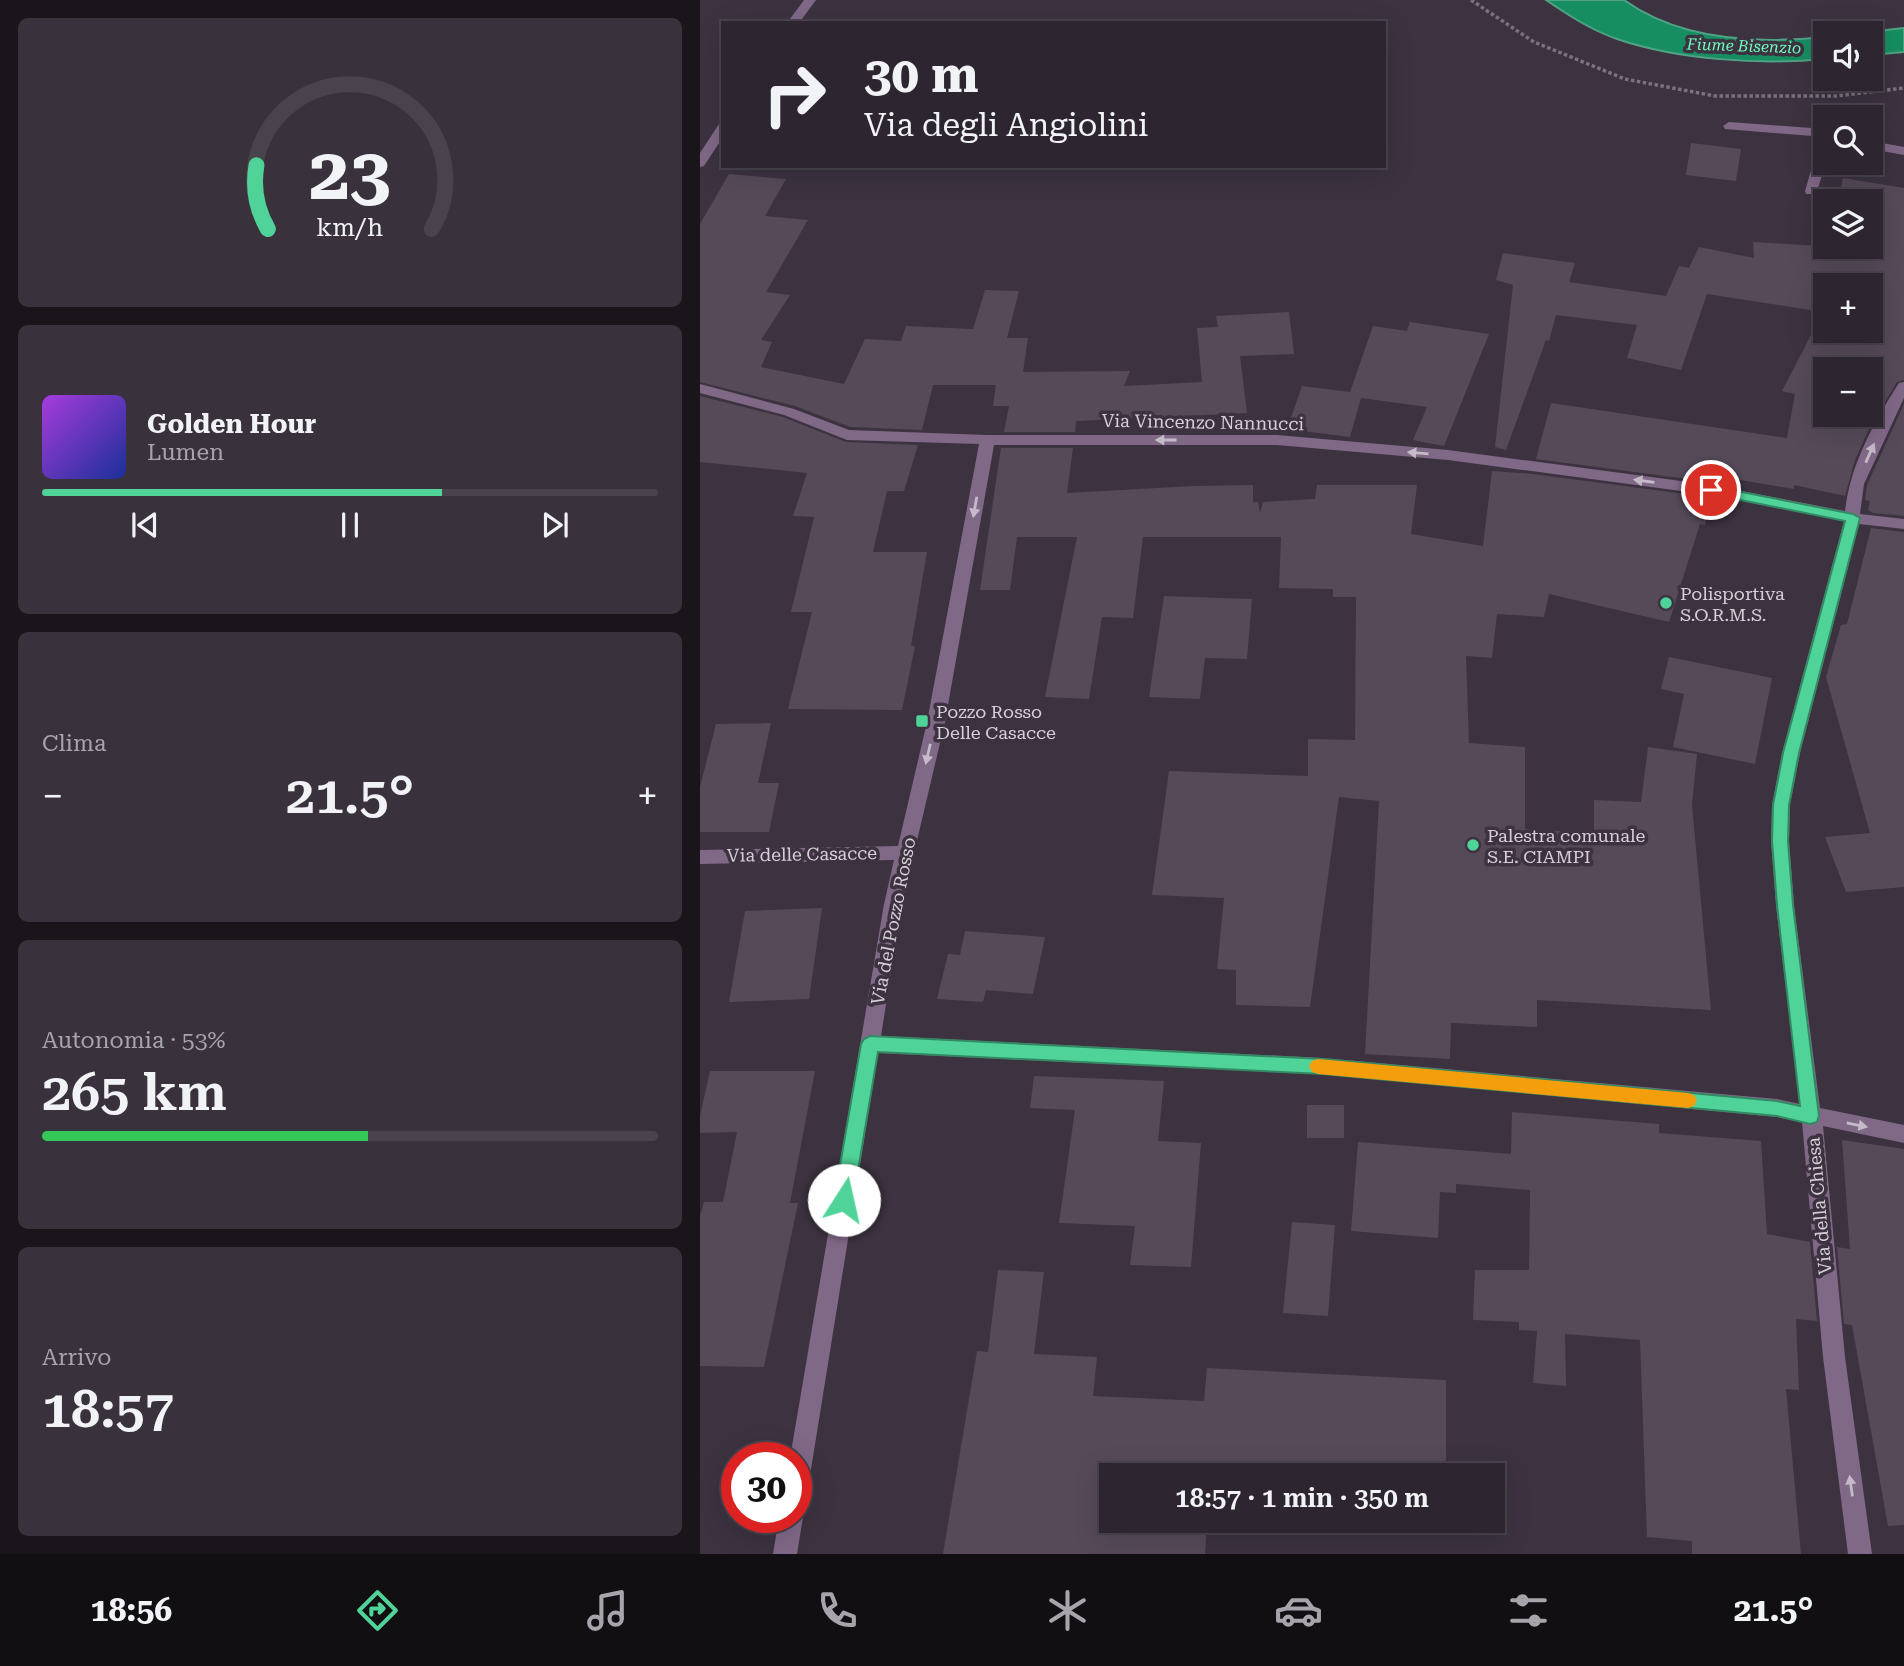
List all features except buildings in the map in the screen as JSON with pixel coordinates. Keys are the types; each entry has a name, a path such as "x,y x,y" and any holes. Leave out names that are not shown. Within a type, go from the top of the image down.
{"street":[{"path":"794,21 810,0"},
{"path":"1729,126 1813,132"},
{"path":"700,163 721,130"},
{"path":"1883,147 1904,151"},
{"path":"1811,191 1816,175"},
{"name":"Via della Chiesa","path":"1860,1554 1834,1357 1780,841 1781,805 1853,518 1856,484 1888,412 1904,386"},
{"name":"Via Vincenzo Nannucci","path":"700,388 789,412 847,435 987,440 1277,440 1448,455 1711,490 1853,518 1904,524"},
{"name":"Via del Pozzo Rosso","path":"804,1442 904,853 936,722 987,440"},
{"name":"Via delle Casacce","path":"700,857 904,853"},
{"path":"870,1044 1323,1066 1777,1108 1904,1134"},
{"path":"785,1554 788,1533"}],"path":[{"path":"1471,0 1534,42 1625,79 1715,96 1836,96 1904,89"}],"water":[{"name":"Fiume Bisenzio","path":"1546,0 1624,0 1646,14 1670,24 1721,36 1773,40 1813,38 1813,60 1747,61 1667,52 1617,39 1580,22"},
{"path":"1904,28 1904,52 1883,54 1883,30"}],"slow traffic":[{"path":"1318,1066 1688,1100"}],"place":[{"name":"Polisportiva S.O.R.M.S.","path":"1666,603"},
{"name":"Pozzo Rosso Delle Casacce","path":"922,721"},
{"name":"Palestra comunale S.E. CIAMPI","path":"1473,845"}],"route":[{"path":"844,1200 870,1044 1323,1066 1777,1108 1810,1116 1785,905 1780,841 1781,805 1791,753 1853,518 1711,490"}]}
